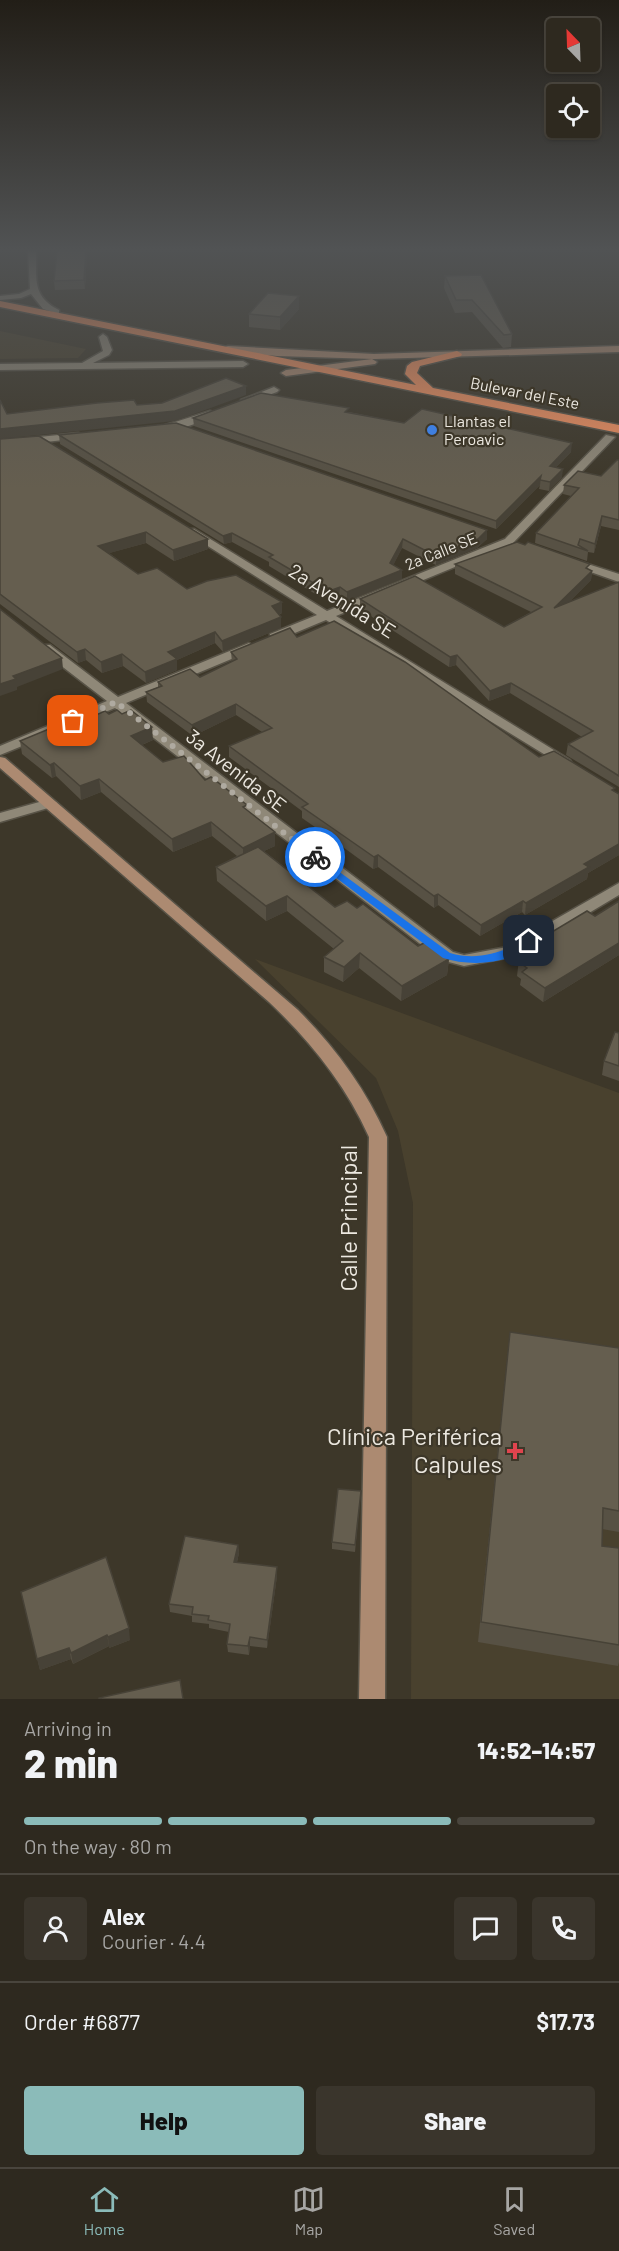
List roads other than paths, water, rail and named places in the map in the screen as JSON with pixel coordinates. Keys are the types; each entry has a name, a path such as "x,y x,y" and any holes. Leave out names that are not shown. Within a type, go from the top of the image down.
{"highway":[{"name":"Bulevar del Este","path":"71,330 286,373 426,395 616,435"},
{"name":"Bulevar del Este","path":"132,330 322,368 458,404 575,426 587,422 616,435"},
{"path":"426,395 411,374 411,368 416,364 457,354"}],"street":[{"path":"77,366 104,356 108,350 103,337"},
{"path":"228,349 293,354 457,354 619,349"},
{"path":"286,373 439,354"},
{"path":"0,367 243,364"},
{"path":"232,406 274,390"},
{"path":"147,429 178,426 221,410"},
{"path":"178,426 198,433"},
{"path":"0,444 85,435"},
{"name":"2a Calle SE","path":"0,751 327,615 514,543 616,435"},
{"path":"43,440 61,450"},
{"name":"2a Avenida SE","path":"180,524 573,768"},
{"path":"488,534 514,543"},
{"path":"562,559 619,578"},
{"name":"3a Avenida SE","path":"33,638 362,894 447,956 464,961 511,952 619,888"},
{"name":"Calle Principal","path":"0,760 275,998 319,1040 363,1102 378,1137 372,1699"},
{"path":"0,818 50,803"}],"place":[{"name":"Llantas el Peroavic","path":"432,430"},
{"name":"Clínica Periférica Calpules","path":"515,1451"}]}
